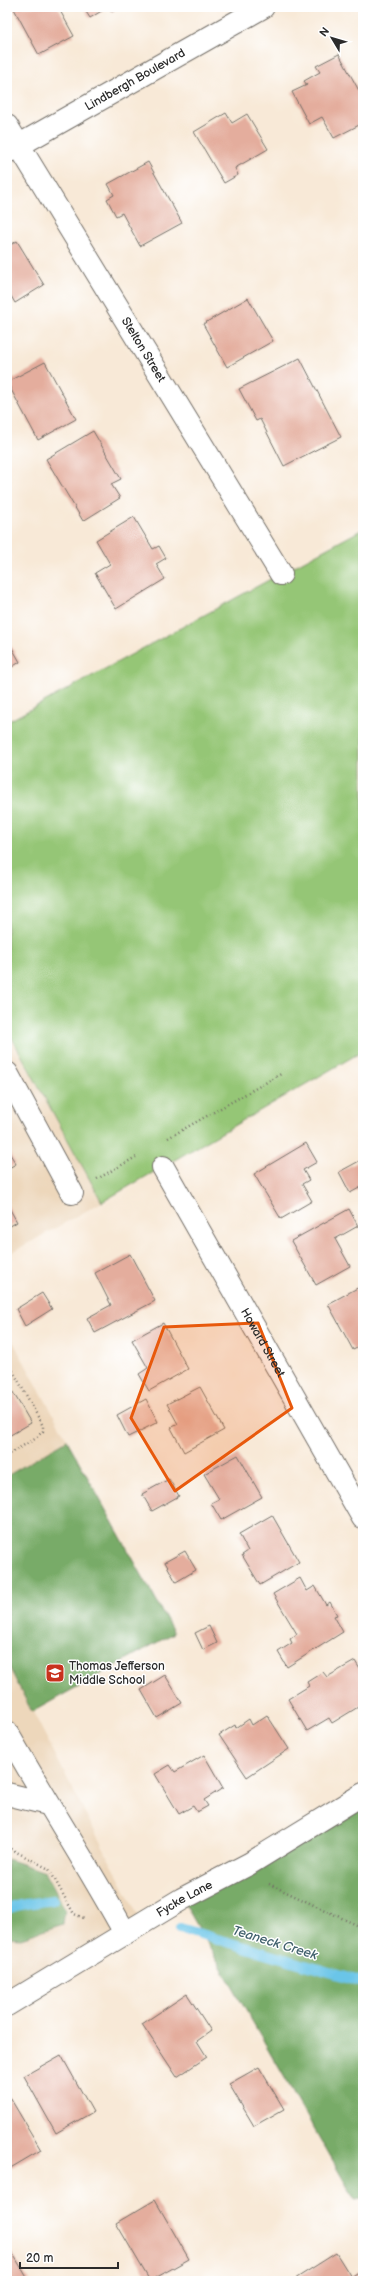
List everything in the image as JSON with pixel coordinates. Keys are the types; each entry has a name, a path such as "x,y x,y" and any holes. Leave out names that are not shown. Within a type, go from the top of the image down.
{"street":[{"name":"Lindbergh Boulevard","path":"13,149 263,7"},
{"name":"Stelton Street","path":"7,126 13,149 281,574"},
{"path":"7,1073 72,1193"},
{"name":"Howard Street","path":"163,1166 363,1518"},
{"path":"7,1732 48,1804 92,1873 125,1933"},
{"path":"7,1794 48,1804"},
{"name":"Fycke Lane","path":"7,2004 182,1899 249,1864 363,1794"}],"path":[{"path":"167,1139 281,1074"},
{"path":"72,1193 140,1155"},
{"path":"7,1360 43,1426 43,1431 35,1439 7,1455"},
{"path":"7,1847 49,1869 74,1914 84,1918"},
{"path":"249,1864 271,1885 363,1928"}],"highlighted area":[{"path":"258,1323 292,1408 175,1491 131,1418 164,1327"}],"shaded area":[{"path":"7,1029 102,1202 7,1255"},
{"name":"Thomas Jefferson Middle School","path":"7,1331 174,1633 33,1712 142,1923 7,2005"}],"green space":[{"path":"363,529 363,1051 102,1202 7,1029 7,722"},
{"path":"67,1440 174,1633 32,1712 7,1663 7,1476"},
{"path":"363,1794 363,2199 355,2200 182,1899"},
{"path":"7,1859 45,1872 65,1909 63,1924 21,1938 7,1937"}],"building":[{"path":"13,7 58,7 74,36 39,55"},
{"path":"83,7 108,7 90,18"},
{"path":"109,7 119,7 112,12"},
{"path":"339,54 363,98 363,123 334,138 322,117 309,124 292,92 307,85 304,81 320,72 316,66"},
{"path":"226,113 232,123 247,114 268,149 235,168 238,175 224,183 194,132"},
{"path":"148,162 182,223 140,246 122,213 116,216 107,199 114,195 108,184"},
{"path":"17,241 44,285 15,303 7,289 7,247"},
{"path":"248,298 273,341 227,367 203,324"},
{"path":"300,358 341,437 284,466 260,419 256,421 239,389"},
{"path":"45,362 76,419 38,440 7,382"},
{"path":"93,431 121,479 111,484 120,498 83,521 46,459"},
{"path":"134,517 153,549 159,546 166,558 156,564 165,579 116,609 95,573 110,564 96,540"},
{"path":"7,639 20,662 7,670"},
{"path":"306,1143 317,1162 303,1170 309,1180 302,1184 312,1201 281,1219 254,1174"},
{"path":"7,1149 16,1164 7,1169"},
{"path":"363,1159 363,1186 350,1193 339,1172"},
{"path":"7,1204 17,1222 7,1228"},
{"path":"349,1209 358,1226 335,1239 350,1266 316,1285 291,1241"},
{"path":"130,1254 155,1301 95,1333 87,1318 111,1305 95,1273"},
{"path":"363,1285 363,1345 353,1350 328,1304"},
{"path":"42,1293 52,1309 25,1326 16,1309"},
{"path":"163,1323 188,1369 149,1391 139,1374 148,1368 132,1340"},
{"path":"7,1382 31,1423 7,1437"},
{"path":"200,1387 224,1430 184,1452 171,1428 178,1424 167,1404"},
{"path":"146,1399 158,1422 128,1437 117,1415"},
{"path":"238,1455 262,1497 221,1520 211,1503 219,1499 204,1474"},
{"path":"169,1479 179,1496 152,1511 142,1494"},
{"path":"272,1515 299,1562 260,1585 242,1555 248,1551 239,1534"},
{"path":"185,1551 196,1570 176,1582 165,1562"},
{"path":"300,1578 307,1591 315,1586 326,1605 330,1602 337,1615 334,1616 343,1632 287,1667 278,1652 292,1643 290,1639 297,1634 273,1594"},
{"path":"209,1626 217,1643 203,1650 195,1633"},
{"path":"355,1661 363,1674 363,1704 332,1723 329,1718 307,1731 288,1699 309,1686 307,1682 323,1672 327,1677"},
{"path":"165,1675 182,1703 157,1718 141,1690"},
{"path":"267,1715 289,1749 247,1777 219,1735 235,1725 236,1728 249,1719 252,1725"},
{"path":"204,1755 223,1788 204,1800 208,1806 197,1812 193,1806 179,1814 155,1774 170,1765 175,1772"},
{"path":"187,1994 211,2031 197,2041 207,2057 177,2077 142,2024"},
{"path":"61,2055 93,2112 56,2133 24,2076"},
{"path":"259,2067 284,2109 254,2126 229,2084"},
{"path":"9,2096 41,2150 7,2170 7,2097"},
{"path":"155,2200 189,2259 150,2281 116,2223"},
{"path":"12,2252 29,2281 7,2281 7,2255"},
{"path":"336,2253 351,2277 363,2269 363,2281 296,2281 295,2279"}],"waterway":[{"name":"Teaneck Creek","path":"7,1909 20,1905 53,1900"},
{"name":"Teaneck Creek","path":"180,1928 363,1982"}],"place":[{"name":"Thomas Jefferson Middle School","path":"55,1673"}]}
